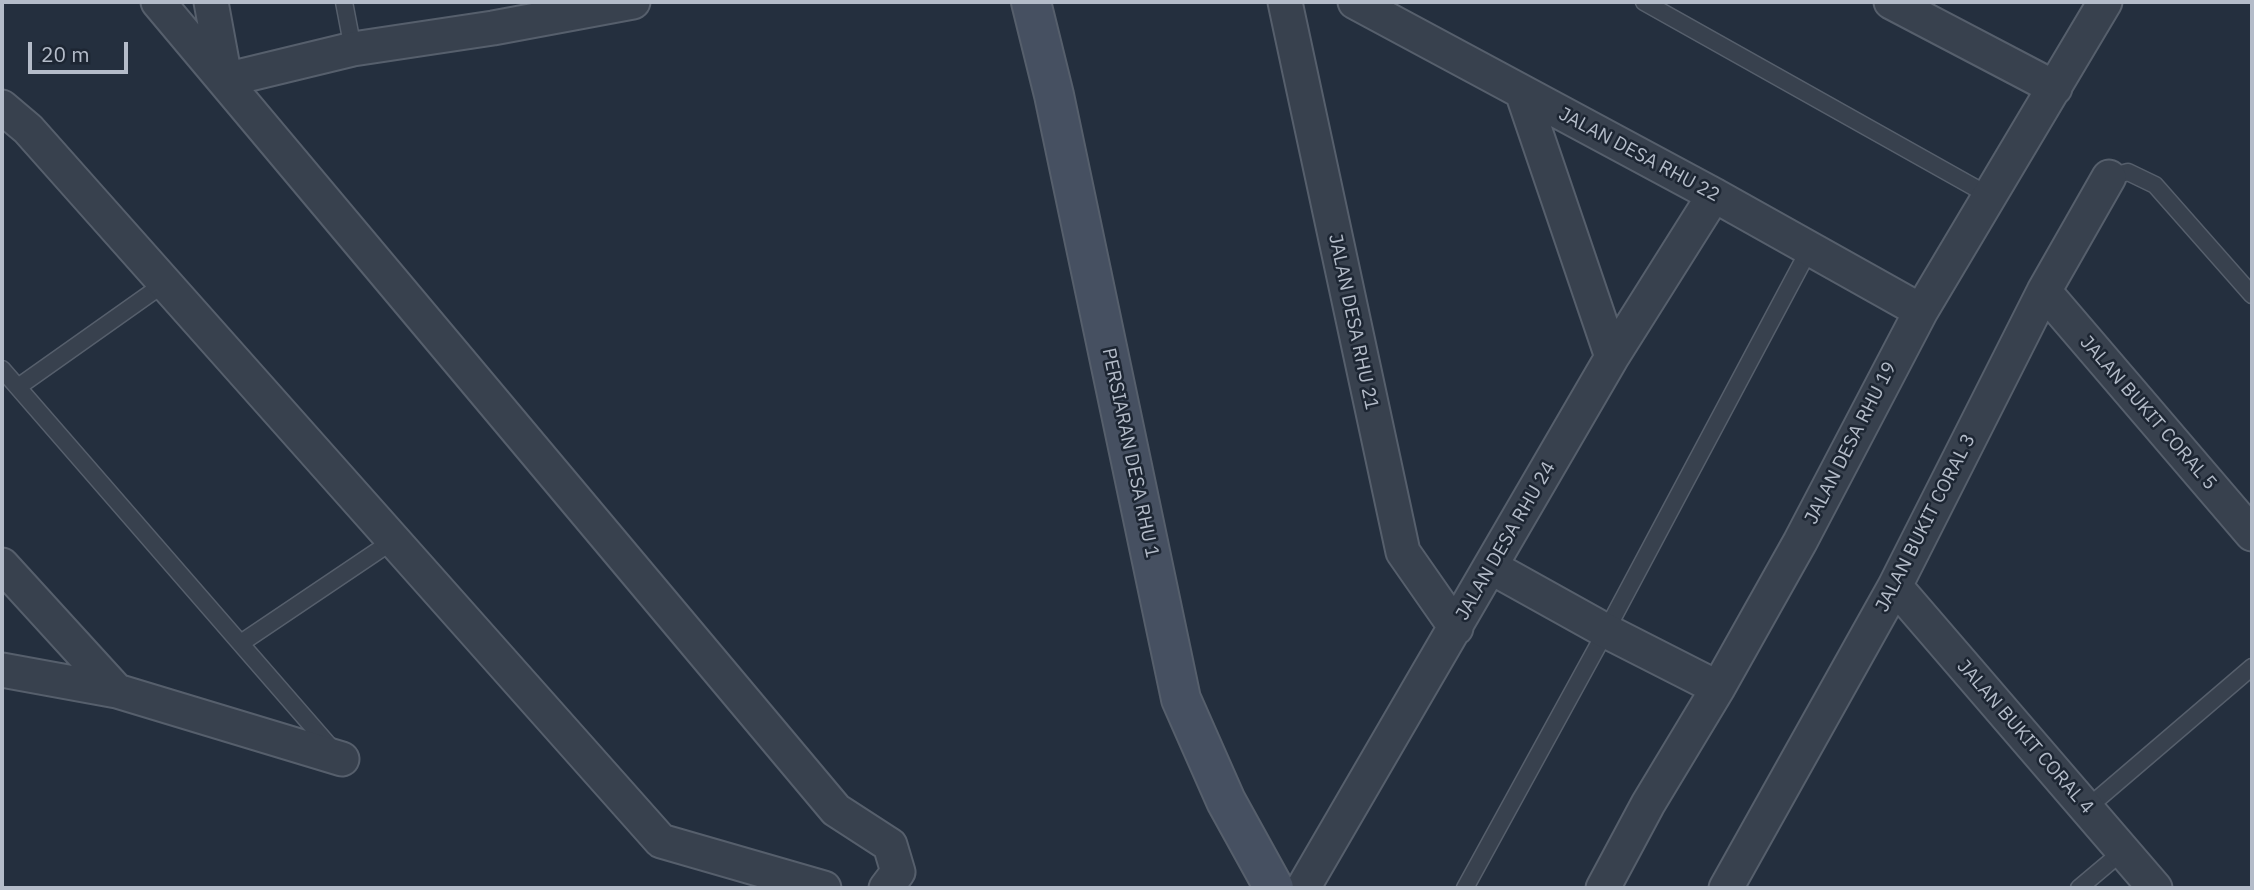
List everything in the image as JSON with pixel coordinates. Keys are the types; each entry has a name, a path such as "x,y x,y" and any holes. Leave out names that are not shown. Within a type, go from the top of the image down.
{"street":[{"path":"158,2 836,810 890,845 898,872 886,888"},
{"path":"211,2 225,80"},
{"name":"PERSIARAN DESA RHU 1","path":"1031,2 1054,95 1181,699 1226,801 1274,888"},
{"name":"JALAN DESA RHU 21","path":"1285,2 1404,552 1456,628"},
{"name":"JALAN DESA RHU 22","path":"1355,2 1714,195 1921,311"},
{"path":"1891,2 2055,88"},
{"name":"JALAN DESA RHU 19","path":"1602,888 1800,542 1921,311 2105,2"},
{"path":"225,80 491,15 621,3"},
{"path":"1522,92 1612,357"},
{"path":"2,107 28,129 661,841 824,888"},
{"name":"JALAN BUKIT CORAL 3","path":"1740,881 1895,586 2044,292 2109,177"},
{"name":"JALAN DESA RHU 24","path":"1303,888 1612,357 1714,195"},
{"name":"JALAN BUKIT CORAL 5","path":"2044,292 2252,534"},
{"path":"2,565 117,691"},
{"path":"1491,567 1606,631 1718,688"},
{"name":"JALAN BUKIT CORAL 4","path":"1895,586 2155,888"},
{"path":"2,670 117,691 342,759"}],"lane":[{"path":"344,2 354,49"},
{"path":"1644,2 1988,195"},
{"path":"2109,177 2128,172 2155,185 2252,295"},
{"path":"1465,888 1606,631 1810,248"},
{"path":"18,387 164,283"},
{"path":"2,369 342,759"},
{"path":"240,643 394,540"},
{"path":"2086,809 2252,667"},
{"path":"2079,888 2123,851"}]}
